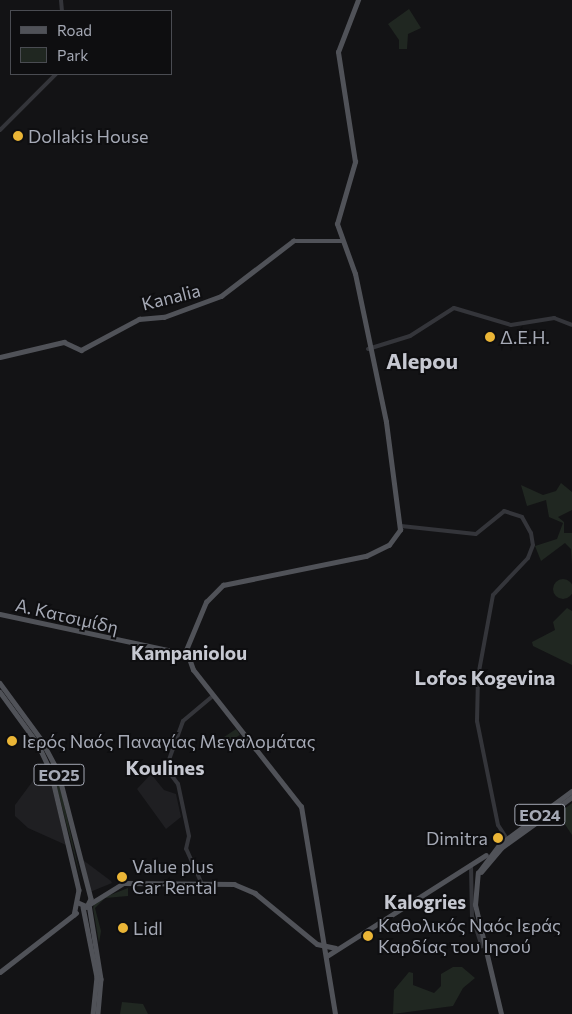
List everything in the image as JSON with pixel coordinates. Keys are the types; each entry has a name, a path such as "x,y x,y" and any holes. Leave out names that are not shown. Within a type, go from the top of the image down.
{"main road":[{"path":"335,1014 326,947 301,807 214,695 186,654 188,639 202,610 224,585 371,554 392,542 401,526 386,422 368,349 356,274 343,240 337,217 352,181 355,158 338,52 358,0"},
{"name":"Kanalia","path":"0,357 64,342 79,350 139,319 158,318 221,296 293,242 343,240"},
{"name":"Α. Κατσιμίδη","path":"0,614 186,654"},
{"name":"ΕΟ25","path":"0,683 56,766 90,904 101,979 98,1014"},
{"name":"ΕΟ25","path":"0,692 38,744 51,772 97,977 94,1014"},
{"name":"ΕΟ24","path":"501,1014 482,946 476,885 490,853 572,791"},
{"name":"ΕΟ24","path":"476,885 489,860 508,840 565,805 572,797"},
{"path":"327,956 336,948 490,853"},
{"path":"78,897 101,893 124,883 201,882 247,889 326,947 336,948"},
{"path":"0,972 74,914 81,906 90,904 101,893"}],"street":[{"path":"0,130 55,75"},
{"path":"368,349 410,336 454,308 511,326 554,318 572,325"},
{"path":"401,526 476,534 504,511 522,517 531,533 533,545 528,558 493,595 478,673 477,721 498,825 508,840"},
{"path":"201,882 186,849 188,835 178,784 166,767 183,721 214,695"},
{"path":"471,865 472,916 482,946"}],"shaded area":[{"path":"44,766 51,783 66,845 28,828 15,816 15,805"},
{"path":"151,774 164,790 176,794 181,817 166,829 137,789"},
{"path":"83,860 111,881 112,883 90,892"}],"green space":[{"path":"409,9 421,28 408,34 407,49 399,49 399,40 388,24"},
{"path":"561,483 572,492 572,510 558,517 564,522 564,533 572,533 572,565 571,549 565,543 541,561 535,546 557,539 563,523 549,517 546,500 527,506 521,485 543,495 556,491"},
{"path":"563,579 570,582 573,589 570,596 563,599 556,596 553,589 556,582"},
{"path":"567,608 572,611 572,665 533,646 532,642 555,630 553,622"},
{"path":"236,729 240,735 219,749 215,743"},
{"path":"49,757 62,795 82,884"},
{"path":"572,803 572,835 558,814"},
{"path":"128,888 128,896 105,898 95,908 101,931 99,943 93,908 95,901"},
{"path":"453,967 462,967 475,978 463,988 453,1006 393,1014 394,990 409,972 413,973 413,985 434,993 441,986 441,974"},
{"path":"122,1002 143,1004 148,1014 120,1014"}],"place":[{"name":"Dollakis House","path":"18,136"},
{"name":"Δ.Ε.Η.","path":"490,337"},
{"name":"Ιερός Ναός Παναγίας Μεγαλομάτας","path":"12,741"},
{"name":"Dimitra","path":"498,838"},
{"name":"Value plus Car Rental","path":"122,877"},
{"name":"Lidl","path":"123,928"},
{"name":"Καθολικός Ναός Ιεράς Καρδίας του Ιησού","path":"368,936"}],"district":[{"name":"Alepou","path":"422,361"},
{"name":"Kampaniolou","path":"189,653"},
{"name":"Lofos Kogevina","path":"485,677"},
{"name":"Koulines","path":"165,767"},
{"name":"Kalogries","path":"425,902"}]}
